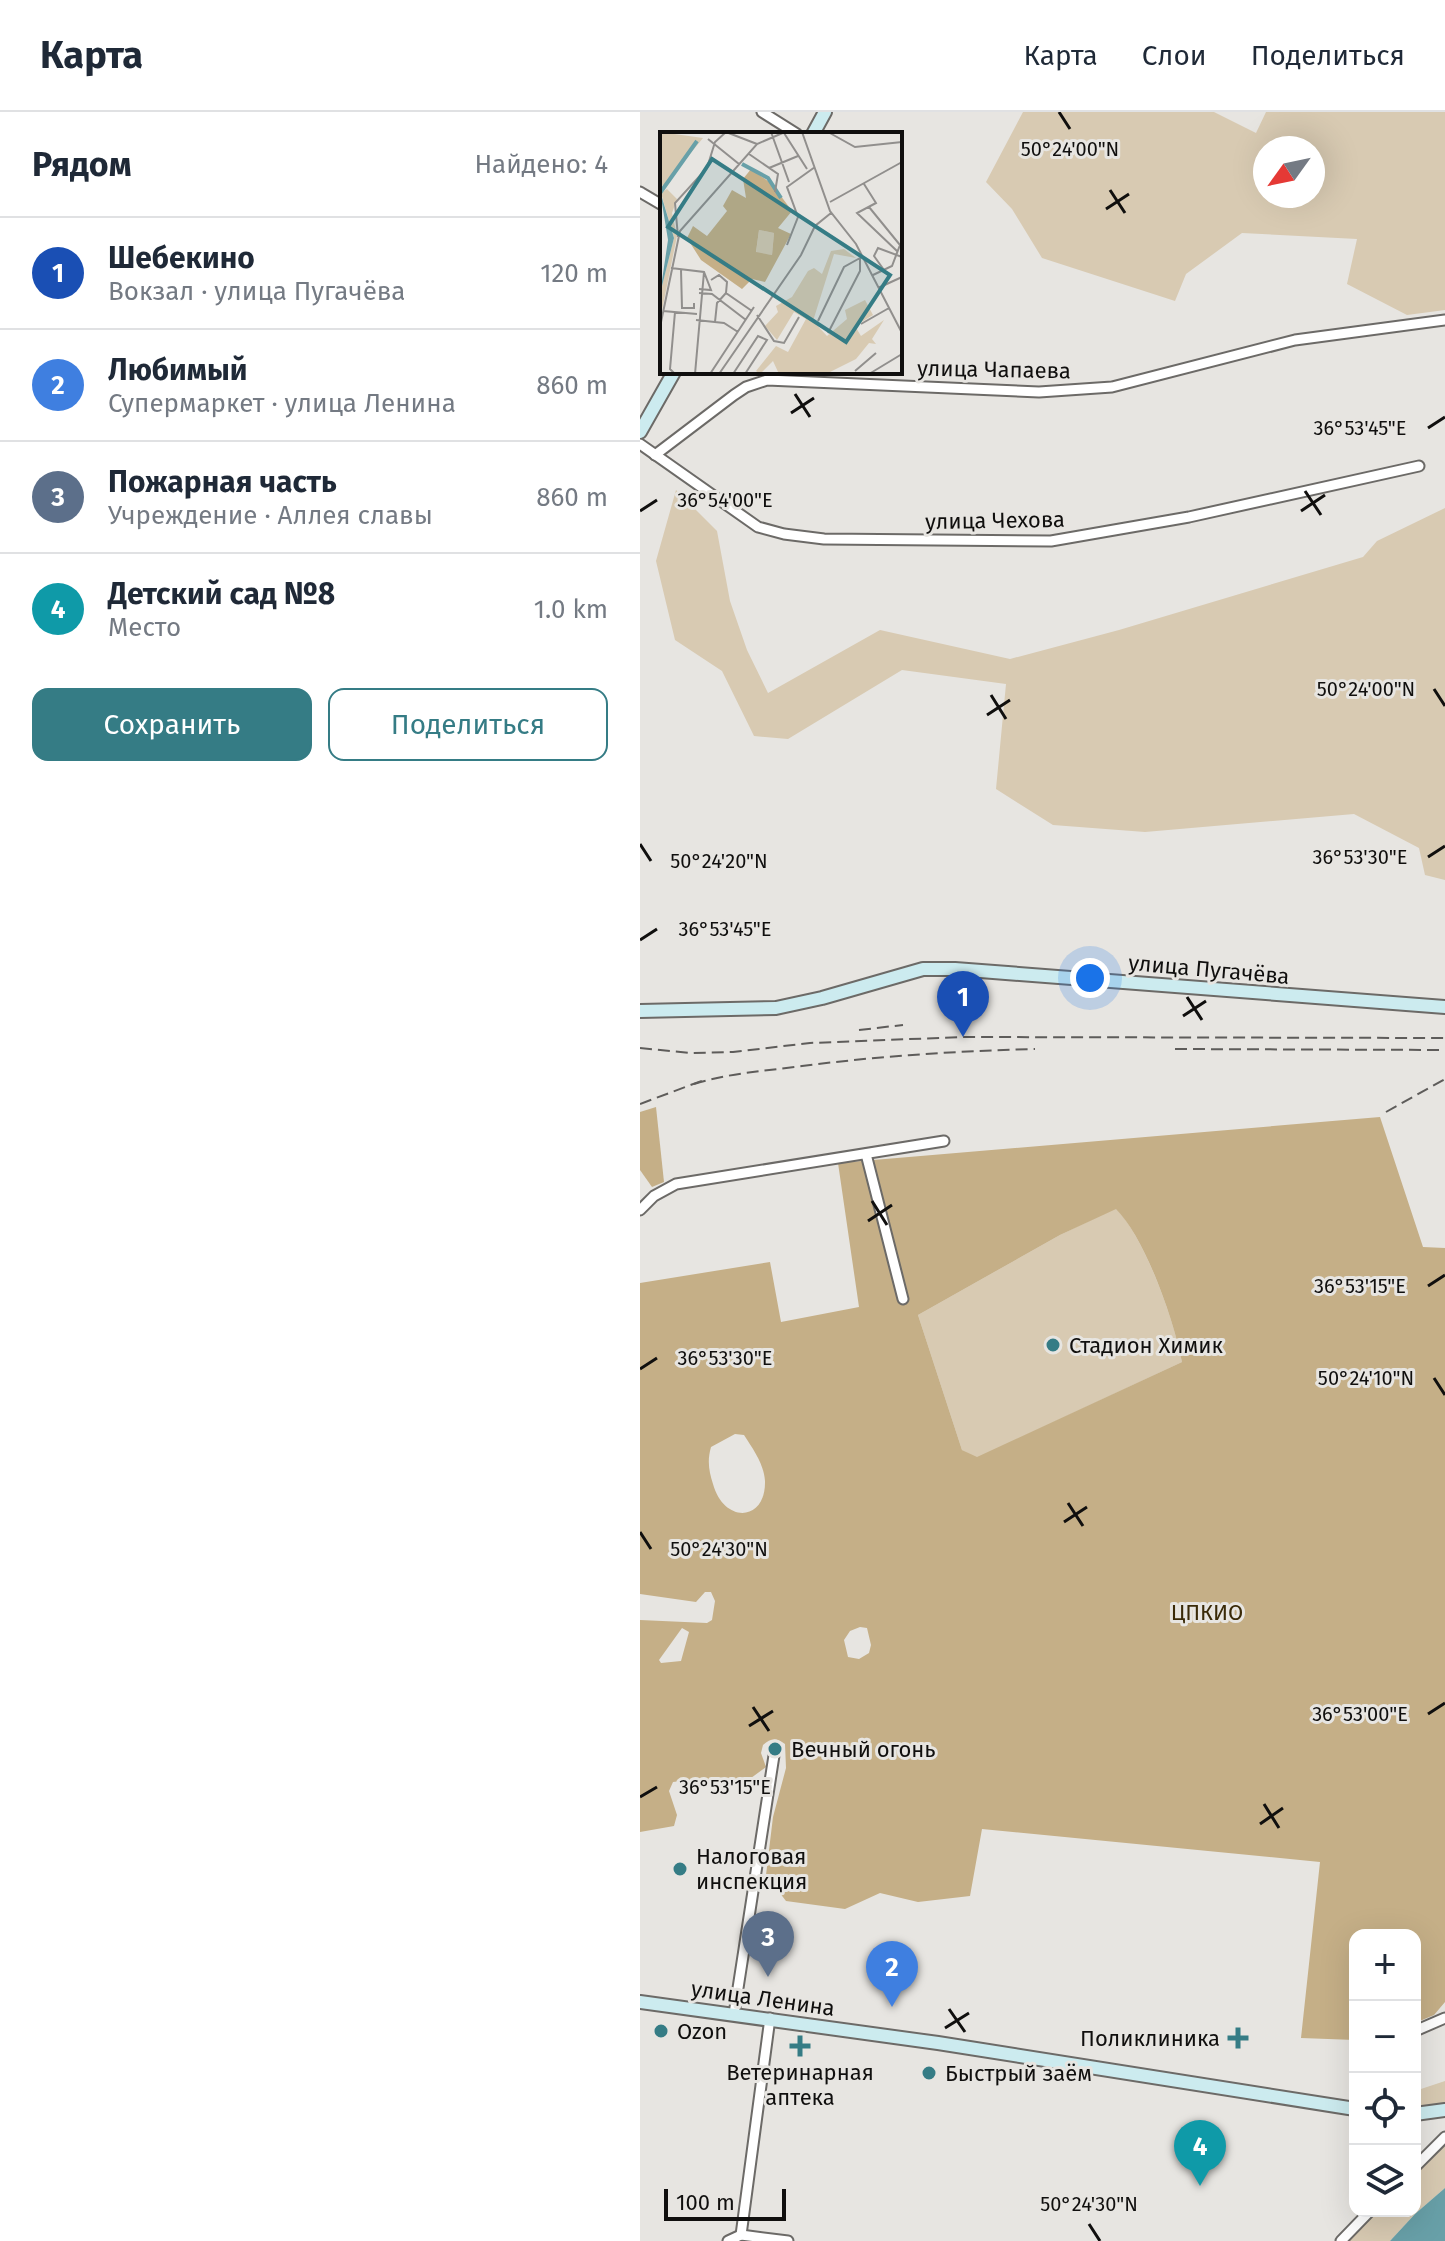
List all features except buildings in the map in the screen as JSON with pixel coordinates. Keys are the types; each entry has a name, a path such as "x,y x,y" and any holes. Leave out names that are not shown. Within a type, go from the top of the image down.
{"street":[{"path":"762,112 794,132"},
{"path":"814,132 825,112"},
{"path":"640,192 660,204"},
{"name":"улица Чапаева","path":"655,455 734,395 767,380 1039,392 1112,387 1295,340 1445,320"},
{"path":"640,432 673,374"},
{"name":"улица Чехова","path":"640,444 758,527 824,539 1051,541 1189,517 1419,466"},
{"name":"улица Пугачёва","path":"640,1011 776,1008 923,969 1445,1007"},
{"path":"640,1210 654,1196 676,1184 944,1141"},
{"path":"866,1154 903,1299"},
{"path":"734,2014 775,1749"},
{"name":"улица Ленина","path":"640,2002 770,2018 1349,2108"},
{"path":"741,2235 770,2018"},
{"path":"1421,2028 1445,2018"},
{"path":"1421,2113 1445,2110"},
{"path":"1421,2161 1445,2137"},
{"path":"1341,2241 1364,2217"},
{"path":"728,2241 741,2235 788,2241"}],"shaded area":[{"path":"1023,112 1214,112 1256,133 1266,112 1445,112 1445,310 1407,315 1347,284 1357,239 1242,233 1186,274 1175,301 1042,258 1012,209 986,182"},
{"path":"676,490 717,531 730,601 747,650 768,693 880,630 1010,659 1119,630 1363,557 1377,541 1445,508 1445,880 1425,875 1419,848 1354,814 1145,832 1053,825 996,789 1006,684 902,670 788,739 754,736 722,671 675,640 656,561"},
{"name":"Стадион Химик","path":"1116,1208 1148,1259 1182,1362 977,1458 962,1450 918,1315 1060,1235"},
{"path":"1445,2081 1445,2103 1421,2105 1421,2089"},
{"path":"1445,2143 1445,2188 1421,2209 1421,2168"},
{"path":"1372,2217 1412,2217 1390,2241 1349,2241"}],"green space":[{"path":"656,1107 664,1182 652,1187 640,1170 640,1112"},
{"name":"ЦПКИО","path":"1380,1117 1423,1247 1445,1248 1445,2002 1434,2015 1421,2020 1421,1929 1349,1929 1349,2040 1301,2038 1320,1862 982,1829 970,1896 918,1902 880,1893 845,1909 786,1901 766,1875 773,1817 786,1768 785,1744 774,1739 763,1745 761,1753 766,1767 751,1778 722,1783 698,1779 673,1782 669,1791 677,1815 674,1826 640,1832 640,1620 707,1623 712,1620 715,1601 711,1592 705,1592 696,1602 640,1594 640,1283 770,1262 781,1322 859,1307 838,1163","holes":["1116,1209 1148,1259 1172,1324 1182,1362 977,1457 962,1450 918,1315 1060,1235","735,1434 744,1435 760,1463 765,1481 764,1495 759,1504 752,1511 744,1513 726,1506 718,1497 710,1470 711,1447","682,1628 689,1632 681,1661 661,1663 659,1660","867,1628 871,1645 869,1653 859,1659 848,1657 844,1640 850,1631"]}],"water":[{"path":"1445,2188 1445,2241 1390,2241 1412,2217 1421,2217 1421,2209"}],"railway":[{"path":"859,1030 903,1025"},
{"path":"640,1048 690,1053 733,1052 810,1043 963,1037 1445,1038"},
{"path":"694,1084 720,1077 860,1059 1035,1049"},
{"path":"1175,1049 1445,1050"},
{"path":"1386,1112 1445,1079"},
{"path":"640,1104 704,1080"}],"place":[{"name":"Шебекино","path":"963,1037"},
{"name":"Стадион Химик","path":"1053,1345"},
{"name":"Вечный огонь","path":"775,1749"},
{"name":"Налоговая инспекция","path":"680,1869"},
{"name":"Пожарная часть","path":"768,1977"},
{"name":"Любимый","path":"892,2007"},
{"name":"Ozon","path":"661,2031"},
{"name":"Поликлиника","path":"1238,2038"},
{"name":"Ветеринарная аптека","path":"800,2046"},
{"name":"Быстрый заём","path":"929,2073"},
{"name":"Детский сад №8","path":"1200,2186"}]}
